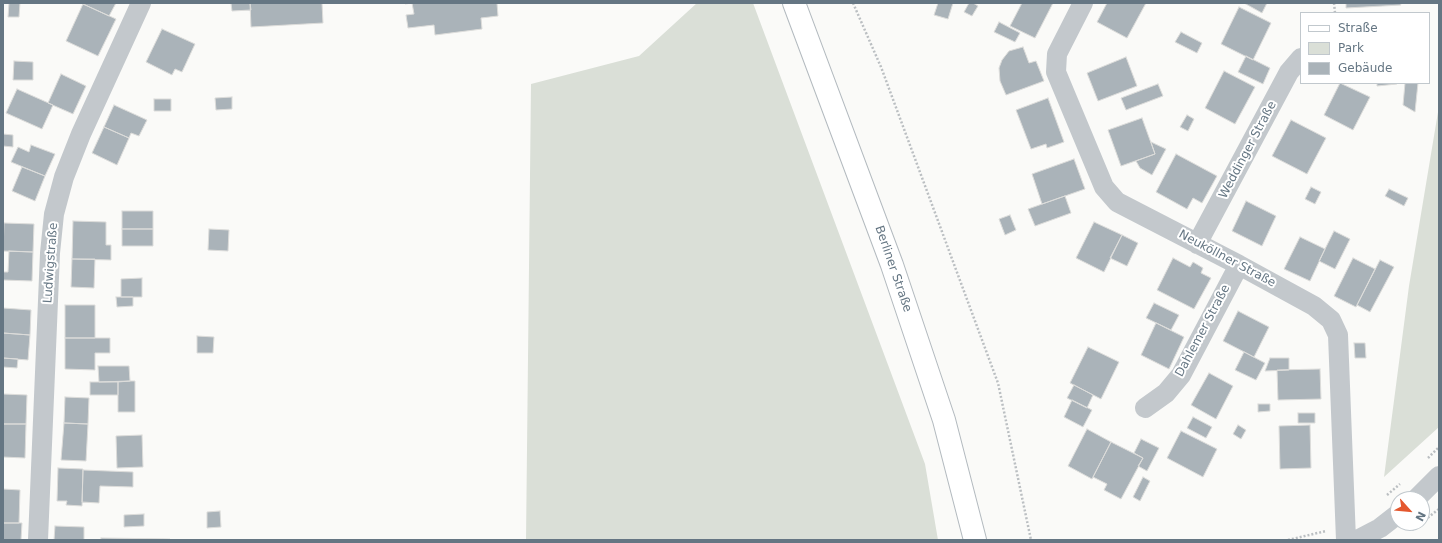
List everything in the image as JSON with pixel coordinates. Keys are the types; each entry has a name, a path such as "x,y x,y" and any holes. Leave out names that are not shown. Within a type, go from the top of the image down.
{"street":[{"name":"Ludwigstraße","path":"38,540 50,260 54,214 64,177 81,134 141,3"},
{"name":"Berliner Straße","path":"794,3 895,273 944,420 975,540"},
{"name":"Neuköllner Straße","path":"1083,3 1057,54 1056,72 1104,187 1117,202 1239,265 1314,306 1332,320 1338,335 1346,532"},
{"name":"Weddinger Straße","path":"1197,244 1289,72 1300,59"},
{"name":"Dahlemer Straße","path":"1145,408 1166,393 1181,376 1239,265"},
{"path":"1424,491 1439,476"},
{"path":"1357,540 1380,528 1390,520"}],"path":[{"path":"853,3 881,67 998,383 1031,540"},
{"path":"1422,463 1439,447"},
{"path":"1384,498 1406,479"},
{"path":"1410,532 1439,509"},
{"path":"1288,540 1322,533 1346,532"}],"green space":[{"path":"697,3 753,3 925,464 938,540 526,540 531,84 639,56"},
{"path":"1439,106 1439,427 1384,477 1409,286"}],"building":[{"path":"9,3 20,3 19,17 8,17"},
{"path":"116,3 109,16 83,4"},
{"path":"231,3 250,3 251,10 232,11"},
{"path":"250,3 322,3 323,23 251,27"},
{"path":"412,3 497,3 498,16 481,18 482,29 435,35 434,25 408,28 406,15 414,14"},
{"path":"938,3 953,3 948,19 934,15"},
{"path":"969,3 973,3 978,6 972,16 964,12"},
{"path":"1022,3 1053,3 1035,38 1010,26"},
{"path":"1107,3 1146,3 1127,38 1097,22"},
{"path":"1244,3 1267,3 1262,13"},
{"path":"1346,3 1400,3 1401,5 1346,8"},
{"path":"83,4 116,19 98,56 66,41"},
{"path":"1239,7 1271,23 1253,60 1221,44"},
{"path":"999,22 1020,33 1015,42 994,32"},
{"path":"162,29 195,44 182,72 175,69 172,75 146,62"},
{"path":"1181,32 1202,43 1197,53 1175,42"},
{"path":"1023,47 1029,63 1036,61 1044,81 1006,95 1000,81 999,68 1002,60 1009,51"},
{"path":"1246,56 1270,68 1263,84 1238,72"},
{"path":"1126,57 1137,86 1098,101 1087,73"},
{"path":"14,61 33,62 33,80 13,80"},
{"path":"1224,71 1255,87 1235,124 1205,108"},
{"path":"61,74 86,86 73,114 48,103"},
{"path":"1158,84 1163,96 1126,110 1121,98"},
{"path":"1340,84 1370,97 1353,130 1324,115"},
{"path":"1377,84 1397,84 1377,86"},
{"path":"1405,84 1418,84 1415,112 1403,105"},
{"path":"17,89 53,105 42,129 6,113"},
{"path":"232,97 232,109 216,110 215,98"},
{"path":"1048,98 1064,142 1047,148 1046,144 1031,149 1016,110"},
{"path":"154,99 171,99 171,111 154,111"},
{"path":"114,105 147,120 139,136 131,133 129,138 104,127"},
{"path":"1187,115 1194,119 1188,131 1180,127"},
{"path":"1142,118 1155,154 1121,166 1108,130"},
{"path":"1291,120 1326,138 1307,174 1272,156"},
{"path":"104,127 129,138 117,165 92,153"},
{"path":"3,134 13,135 13,147 3,146"},
{"path":"1151,142 1166,149 1152,175 1140,168 1136,161 1155,154"},
{"path":"31,145 55,154 45,176 11,162 18,147 29,152"},
{"path":"1176,154 1217,176 1202,203 1193,198 1187,209 1156,192"},
{"path":"1074,159 1085,189 1042,204 1032,174"},
{"path":"22,167 45,176 35,201 12,191"},
{"path":"1311,187 1321,192 1315,204 1305,199"},
{"path":"1389,189 1408,198 1404,206 1385,196"},
{"path":"1065,196 1071,213 1035,226 1028,209"},
{"path":"1246,201 1276,216 1262,246 1232,231"},
{"path":"122,211 153,211 153,229 122,229"},
{"path":"1010,215 1016,230 1005,235 999,219"},
{"path":"73,221 106,222 106,245 111,245 111,260 72,259"},
{"path":"1094,222 1122,235 1104,272 1076,258"},
{"path":"4,223 34,224 33,252 3,251"},
{"path":"122,229 153,229 153,246 122,246"},
{"path":"209,229 229,230 228,251 208,250"},
{"path":"1334,231 1350,239 1335,269 1319,261"},
{"path":"1122,235 1138,243 1127,266 1110,258"},
{"path":"1300,237 1325,249 1310,281 1284,269"},
{"path":"9,251 33,252 32,281 3,280 3,272 8,272"},
{"path":"1173,258 1190,267 1193,262 1203,268 1201,273 1211,278 1194,309 1157,290"},
{"path":"1353,258 1375,269 1356,307 1334,296"},
{"path":"72,259 95,259 94,288 71,287"},
{"path":"1380,260 1394,267 1370,312 1357,305"},
{"path":"142,278 142,297 121,297 121,279"},
{"path":"116,297 133,297 133,306 117,307"},
{"path":"1154,303 1179,315 1171,330 1146,318"},
{"path":"65,305 95,305 95,338 65,338"},
{"path":"3,308 31,310 30,335 3,333"},
{"path":"1238,311 1269,327 1254,357 1223,341"},
{"path":"1156,323 1184,337 1169,369 1141,355"},
{"path":"3,333 30,335 28,360 3,358"},
{"path":"197,336 214,337 213,353 197,353"},
{"path":"65,338 110,338 110,353 95,353 95,370 65,369"},
{"path":"1354,343 1365,343 1366,358 1355,358"},
{"path":"1088,347 1119,362 1101,399 1070,383"},
{"path":"1244,352 1265,363 1256,380 1235,370"},
{"path":"3,358 18,359 17,368 3,367"},
{"path":"1270,358 1289,358 1289,370 1265,371"},
{"path":"98,366 129,366 130,381 99,382"},
{"path":"1320,369 1321,399 1278,400 1277,370"},
{"path":"1209,373 1233,386 1216,419 1191,405"},
{"path":"135,381 135,412 118,412 118,382"},
{"path":"90,382 118,382 118,395 90,395"},
{"path":"1074,385 1093,395 1087,408 1067,398"},
{"path":"3,394 27,395 26,424 3,424"},
{"path":"65,397 89,398 88,424 64,423"},
{"path":"1072,400 1092,410 1083,427 1064,417"},
{"path":"1258,404 1270,404 1270,411 1258,412"},
{"path":"1298,413 1315,413 1315,423 1298,423"},
{"path":"1193,417 1212,427 1206,438 1187,428"},
{"path":"64,423 88,424 86,461 61,460"},
{"path":"3,424 26,424 25,458 3,457"},
{"path":"1238,425 1246,430 1241,439 1233,434"},
{"path":"1310,425 1311,468 1280,469 1279,426"},
{"path":"1087,429 1111,442 1092,479 1068,466"},
{"path":"1181,431 1217,449 1203,477 1167,458"},
{"path":"142,435 143,467 117,468 116,436"},
{"path":"1141,439 1159,448 1147,471 1138,466 1143,458 1134,453"},
{"path":"1111,442 1143,458 1121,499 1104,490 1107,484 1093,477"},
{"path":"58,468 83,469 82,506 66,505 67,501 57,501"},
{"path":"83,470 133,472 133,487 100,486 99,503 82,502"},
{"path":"1143,477 1150,481 1140,501 1133,497"},
{"path":"3,489 20,490 19,523 3,523"},
{"path":"220,511 221,527 207,528 207,512"},
{"path":"144,514 144,526 124,527 124,515"},
{"path":"3,523 22,523 21,540 3,540"},
{"path":"55,526 84,527 84,540 54,540"},
{"path":"101,538 170,539 170,540 101,540"}]}
